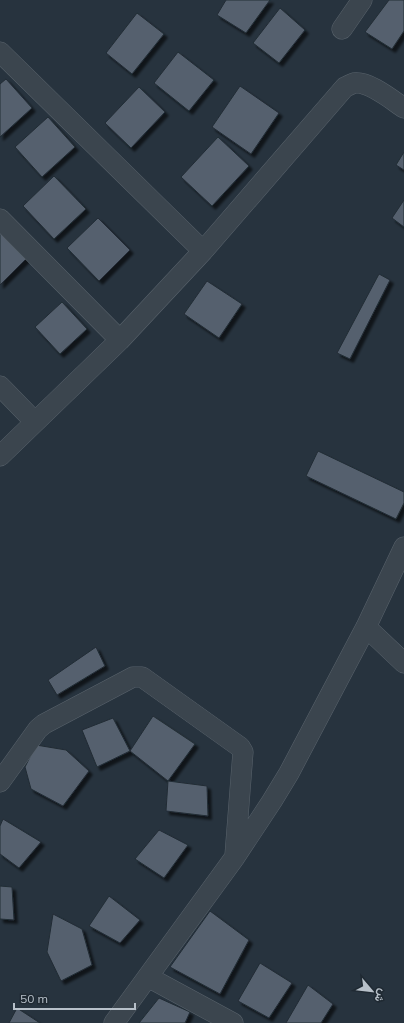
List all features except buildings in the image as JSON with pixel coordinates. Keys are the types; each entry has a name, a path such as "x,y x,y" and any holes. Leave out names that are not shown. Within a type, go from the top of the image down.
{"street":[{"path":"342,29 362,0"},
{"path":"0,52 203,251"},
{"path":"0,456 120,340 203,251 345,87 354,83 373,88 404,108"},
{"path":"0,219 120,340"},
{"path":"0,386 35,422"},
{"path":"114,1023 235,857 272,801 289,773 366,627 404,547"},
{"path":"366,627 404,663"},
{"path":"0,782 38,729 44,724 133,677 142,677 240,746 243,752 235,857"},
{"path":"148,977 233,1023"}]}
